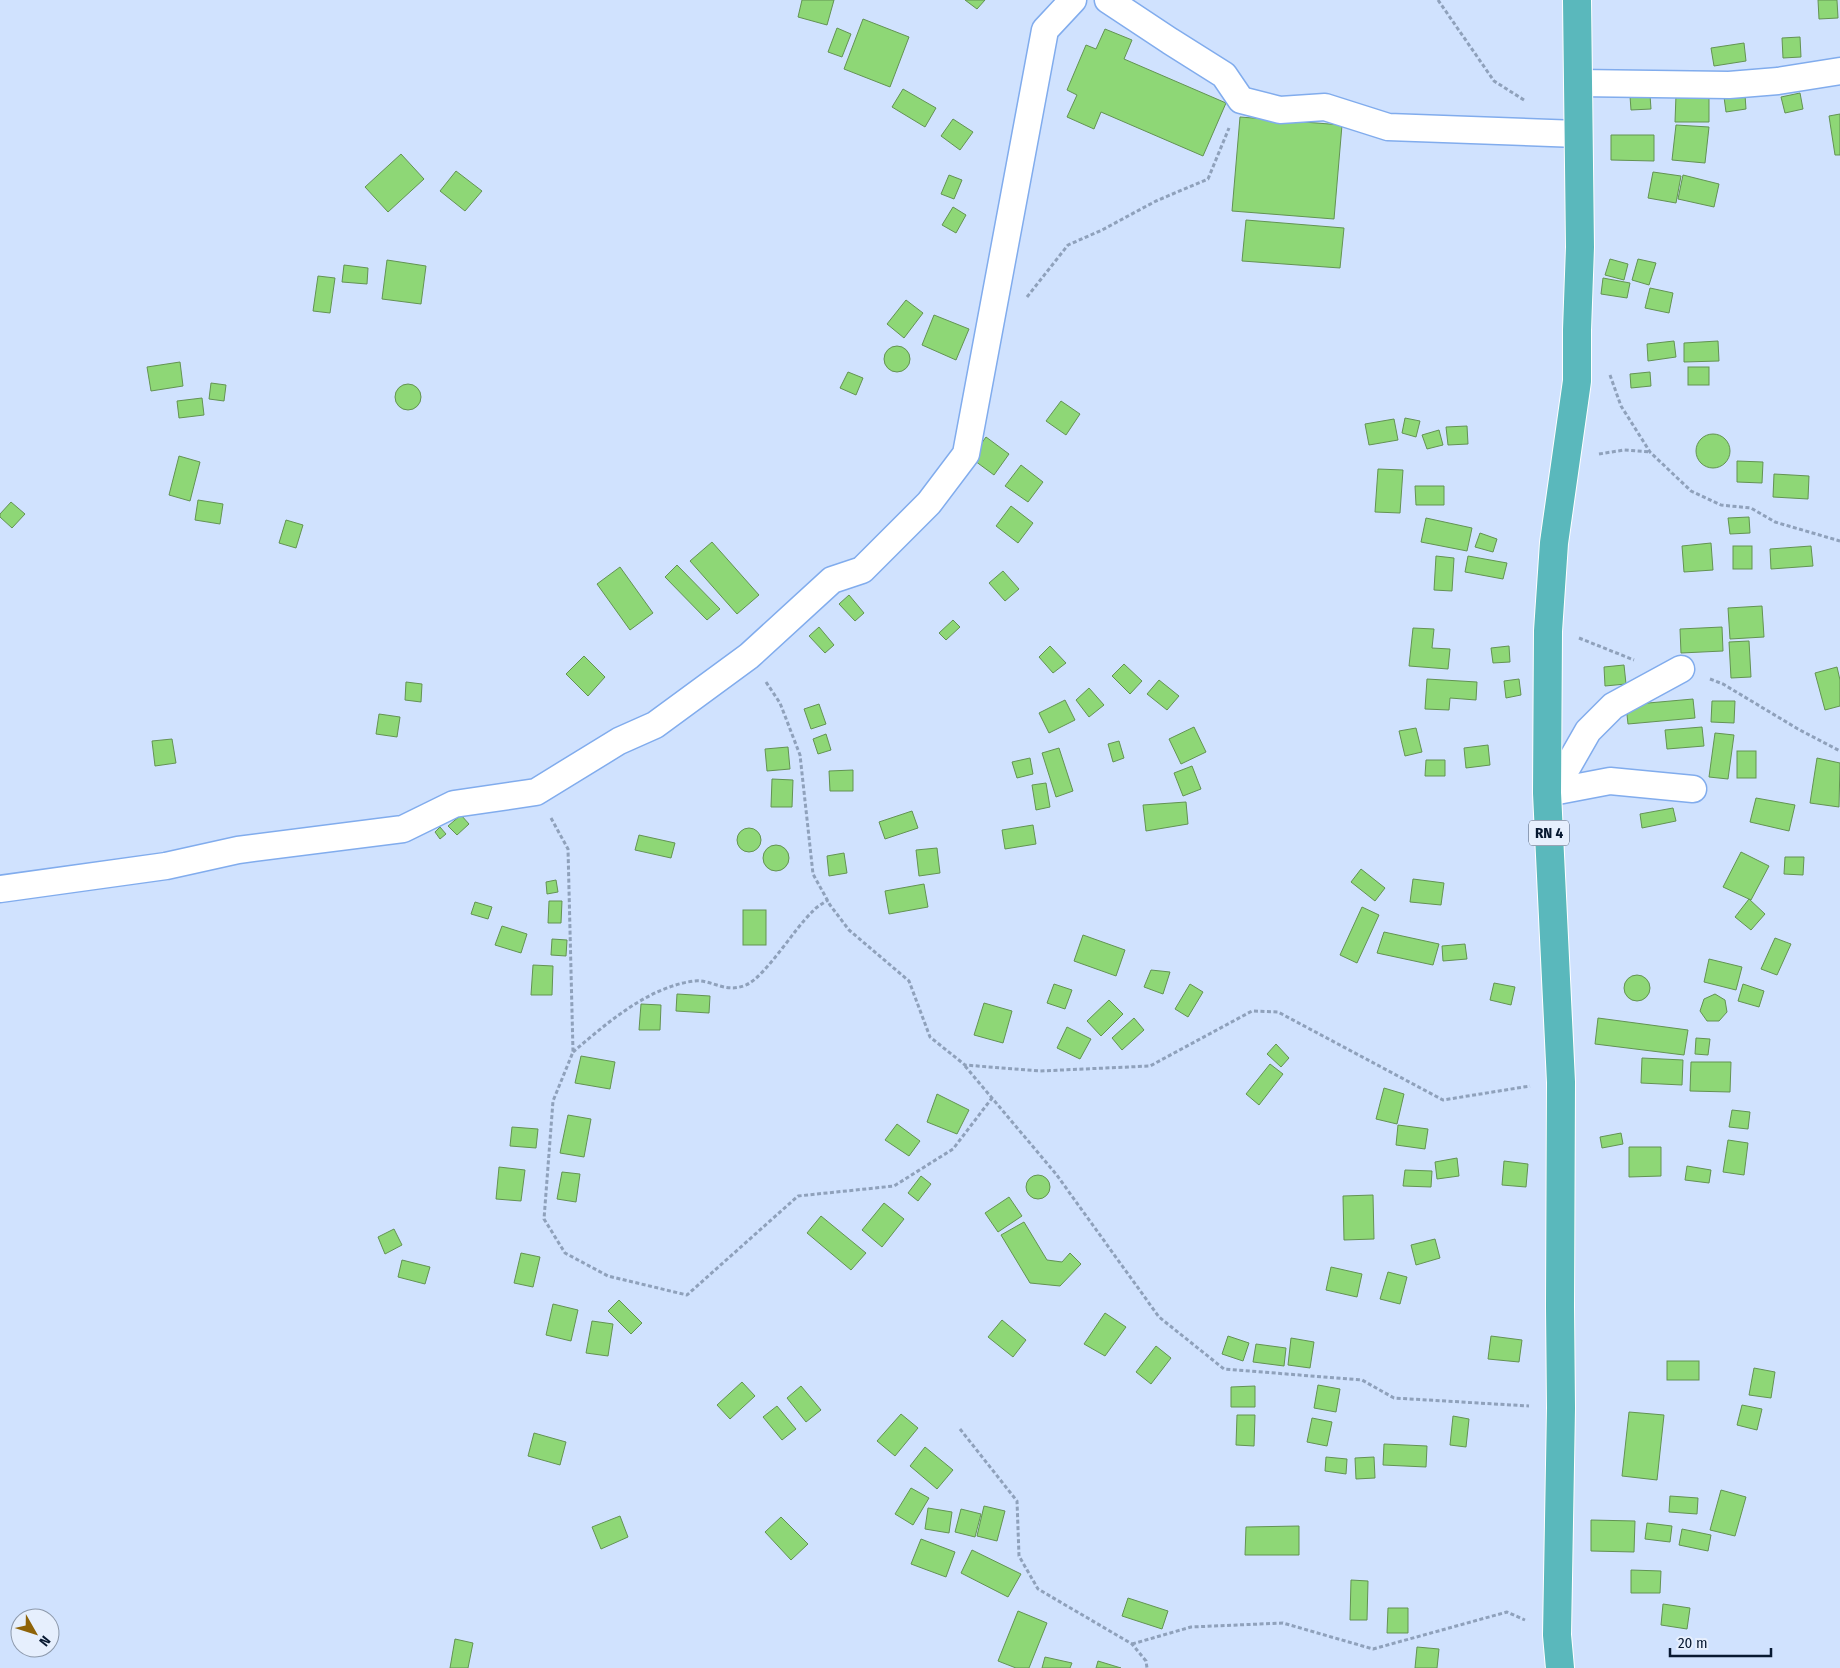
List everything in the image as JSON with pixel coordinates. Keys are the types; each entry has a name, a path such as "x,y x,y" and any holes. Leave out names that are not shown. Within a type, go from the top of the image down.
{"highway":[{"name":"RN 4","path":"1560,1668 1558,1635 1561,1408 1561,1082 1547,793 1548,631 1554,543 1577,381 1580,247 1577,0"}],"street":[{"path":"0,889 166,866 238,850 403,829 454,804 536,792 619,741 654,725 748,656 832,580 862,570 929,503 966,454 1045,30 1073,0"},
{"path":"1108,0 1224,74 1241,100 1280,110 1325,107 1388,127 1578,134"},
{"path":"1578,83 1730,85 1778,81 1840,71"},
{"path":"1547,793 1568,766 1588,731 1613,706 1681,669"},
{"path":"1547,793 1610,781 1693,789"}],"path":[{"path":"1438,0 1494,81 1528,103"},
{"path":"1026,299 1068,245 1102,230 1156,201 1208,179 1241,100"},
{"path":"1609,373 1621,406 1650,452 1691,491 1721,505 1750,508 1775,522 1840,541"},
{"path":"1566,459 1624,450 1650,452"},
{"path":"748,656 780,703 800,755 813,874 828,900 849,930 908,981 930,1037 965,1065 1056,1174 1159,1317 1224,1369 1362,1380 1394,1398 1561,1408"},
{"path":"536,792 568,849 573,1052 553,1101 544,1219 564,1253 608,1276 687,1296 798,1196 894,1186 952,1150 992,1098"},
{"path":"573,1052 606,1024 651,995 672,985 696,980 730,989 747,985 763,971 813,911 828,900"},
{"path":"965,1065 1040,1071 1150,1066 1252,1011 1278,1012 1444,1100 1561,1082"},
{"path":"960,1429 1017,1501 1019,1556 1038,1588 1132,1644 1146,1661 1147,1668"},
{"path":"1132,1644 1191,1627 1284,1623 1373,1649 1507,1612 1558,1635"}],"building":[{"path":"802,0 834,0 827,25 798,17"},
{"path":"965,0 985,0 977,9"},
{"path":"1818,0 1837,0 1838,18 1819,19"},
{"path":"863,19 909,37 890,87 844,69"},
{"path":"837,28 851,34 842,57 828,52"},
{"path":"1105,29 1132,40 1124,59 1226,103 1203,156 1101,112 1094,129 1067,117 1077,95 1067,90 1086,45 1096,49"},
{"path":"1800,37 1801,57 1783,58 1782,38"},
{"path":"1744,43 1746,61 1714,66 1711,48"},
{"path":"903,89 936,108 925,127 892,107"},
{"path":"1800,93 1803,109 1785,113 1781,97"},
{"path":"1650,95 1651,109 1631,110 1630,96"},
{"path":"1676,95 1709,95 1709,122 1675,122"},
{"path":"1745,95 1746,109 1726,112 1724,97"},
{"path":"1840,114 1840,155 1835,155 1829,116"},
{"path":"1240,117 1342,125 1334,219 1232,211"},
{"path":"953,119 973,132 960,150 941,136"},
{"path":"1676,125 1709,127 1705,163 1672,160"},
{"path":"1611,135 1654,135 1654,161 1611,160"},
{"path":"401,154 424,179 388,212 365,187"},
{"path":"456,171 482,191 465,211 440,191"},
{"path":"1653,172 1681,176 1676,203 1648,198"},
{"path":"949,175 962,180 954,199 941,194"},
{"path":"1683,175 1719,184 1714,207 1678,199"},
{"path":"953,207 966,215 956,233 942,225"},
{"path":"1246,220 1344,228 1340,268 1242,261"},
{"path":"1610,259 1628,264 1624,280 1605,275"},
{"path":"1638,259 1656,263 1649,285 1632,280"},
{"path":"387,260 426,266 421,304 382,299"},
{"path":"344,265 368,268 367,284 342,282"},
{"path":"318,276 335,278 330,313 313,311"},
{"path":"1603,278 1630,283 1627,298 1601,294"},
{"path":"1650,288 1673,293 1669,313 1645,308"},
{"path":"906,300 923,313 904,338 887,324"},
{"path":"934,315 969,329 956,360 922,345"},
{"path":"1674,341 1676,357 1648,361 1647,344"},
{"path":"1718,341 1719,361 1684,362 1684,343"},
{"path":"897,346 906,350 910,359 906,368 897,372 888,368 884,359 888,350"},
{"path":"180,362 183,386 151,391 147,367"},
{"path":"1688,367 1709,367 1709,385 1688,385"},
{"path":"848,372 863,378 856,395 840,388"},
{"path":"1650,372 1651,386 1631,388 1630,374"},
{"path":"211,383 226,385 224,401 209,399"},
{"path":"408,384 417,388 421,397 417,406 408,410 399,406 395,397 399,388"},
{"path":"202,398 204,415 179,418 177,401"},
{"path":"1061,401 1080,414 1066,435 1046,421"},
{"path":"1405,418 1420,421 1416,437 1402,433"},
{"path":"1394,419 1398,440 1369,445 1365,424"},
{"path":"1467,426 1468,444 1448,445 1446,427"},
{"path":"1439,430 1443,445 1427,449 1422,435"},
{"path":"1713,434 1725,439 1730,451 1725,463 1713,468 1701,463 1696,451 1701,439"},
{"path":"986,437 1009,454 994,475 971,458"},
{"path":"179,456 200,462 190,501 169,495"},
{"path":"1737,461 1763,462 1762,483 1737,482"},
{"path":"1021,465 1043,482 1028,502 1005,486"},
{"path":"1378,469 1403,470 1400,513 1375,512"},
{"path":"1774,474 1809,476 1808,499 1773,497"},
{"path":"1415,486 1444,486 1444,505 1416,505"},
{"path":"198,500 223,504 220,524 195,520"},
{"path":"11,502 25,514 12,528 0,517 0,514"},
{"path":"1011,506 1033,523 1018,543 996,526"},
{"path":"1749,517 1750,533 1730,534 1728,518"},
{"path":"1426,518 1472,528 1467,551 1421,542"},
{"path":"286,520 303,525 296,548 279,543"},
{"path":"1480,533 1497,539 1493,552 1475,547"},
{"path":"712,542 759,595 737,614 690,561"},
{"path":"1711,543 1713,570 1684,572 1682,546"},
{"path":"1733,546 1752,546 1752,569 1733,569"},
{"path":"1811,546 1813,566 1771,569 1770,549"},
{"path":"1436,556 1454,558 1452,591 1434,590"},
{"path":"1468,556 1507,563 1503,579 1465,572"},
{"path":"677,565 720,609 707,620 665,577"},
{"path":"620,567 653,613 630,630 597,584"},
{"path":"1003,571 1019,589 1005,601 989,583"},
{"path":"849,595 864,613 855,621 839,604"},
{"path":"1762,606 1764,637 1730,639 1728,608"},
{"path":"953,620 960,627 946,640 939,633"},
{"path":"819,627 834,645 825,653 809,636"},
{"path":"1722,627 1723,651 1681,653 1680,629"},
{"path":"1413,628 1434,629 1432,648 1450,649 1448,669 1409,666"},
{"path":"1749,641 1751,677 1731,678 1729,642"},
{"path":"1050,646 1066,663 1053,673 1039,657"},
{"path":"1509,646 1510,662 1493,663 1491,648"},
{"path":"584,656 605,677 588,696 566,674"},
{"path":"1124,664 1142,681 1130,694 1112,676"},
{"path":"1624,665 1626,684 1605,686 1604,667"},
{"path":"1837,667 1840,680 1840,706 1825,710 1815,673"},
{"path":"1427,679 1477,682 1476,700 1450,698 1449,710 1425,709"},
{"path":"1519,679 1521,695 1506,698 1504,681"},
{"path":"1159,680 1179,696 1167,710 1147,694"},
{"path":"406,682 422,684 421,702 405,700"},
{"path":"1089,688 1104,705 1089,717 1076,700"},
{"path":"1693,699 1695,718 1628,724 1626,705"},
{"path":"1065,700 1075,720 1049,733 1039,713"},
{"path":"1712,701 1735,701 1734,723 1711,722"},
{"path":"819,704 826,724 811,729 804,709"},
{"path":"379,714 400,717 397,737 376,734"},
{"path":"1194,727 1206,752 1181,764 1169,739"},
{"path":"1702,727 1704,746 1667,749 1665,730"},
{"path":"1416,728 1422,752 1405,756 1399,731"},
{"path":"1715,733 1734,735 1728,779 1709,777"},
{"path":"826,734 831,750 818,754 813,739"},
{"path":"172,739 176,763 155,766 152,741"},
{"path":"1119,741 1124,758 1113,762 1108,744"},
{"path":"1488,745 1490,765 1466,768 1464,748"},
{"path":"788,747 790,769 767,771 765,749"},
{"path":"1059,748 1073,791 1056,797 1042,753"},
{"path":"1737,751 1756,751 1756,778 1737,778"},
{"path":"1030,758 1033,774 1017,778 1012,762"},
{"path":"1817,758 1840,763 1839,807 1810,803"},
{"path":"1426,760 1445,760 1445,776 1425,776"},
{"path":"1192,766 1201,789 1183,796 1174,773"},
{"path":"853,770 853,791 830,791 829,771"},
{"path":"772,779 793,780 792,807 771,807"},
{"path":"1046,783 1050,807 1036,810 1032,785"},
{"path":"1756,798 1795,805 1789,831 1750,822"},
{"path":"1186,802 1188,824 1146,831 1143,805"},
{"path":"1673,808 1676,821 1642,828 1640,814"},
{"path":"912,811 918,828 885,839 879,822"},
{"path":"461,815 469,824 457,835 448,826"},
{"path":"1033,825 1036,844 1005,849 1002,830"},
{"path":"440,827 446,834 440,839 435,832"},
{"path":"749,828 754,829 760,835 760,845 754,851 749,852 744,851 738,845 737,840 738,835 744,829"},
{"path":"639,835 675,843 671,858 635,850"},
{"path":"776,845 785,849 789,858 785,867 776,871 767,867 763,858 767,849"},
{"path":"937,848 940,873 919,876 916,850"},
{"path":"1741,852 1769,866 1751,900 1723,887"},
{"path":"844,853 847,873 829,876 827,856"},
{"path":"1785,857 1804,857 1803,875 1784,874"},
{"path":"1361,869 1385,888 1375,901 1351,882"},
{"path":"1413,879 1444,883 1441,905 1410,902"},
{"path":"556,880 558,892 547,894 546,882"},
{"path":"924,884 928,907 889,914 885,891"},
{"path":"1749,899 1765,914 1751,930 1735,917"},
{"path":"549,901 562,901 561,923 548,923"},
{"path":"475,902 492,907 488,919 471,914"},
{"path":"1362,907 1379,915 1357,963 1340,955"},
{"path":"743,910 766,910 766,945 743,945"},
{"path":"502,926 527,934 521,953 495,945"},
{"path":"1384,932 1439,944 1433,965 1377,953"},
{"path":"1083,935 1125,950 1116,976 1074,961"},
{"path":"1775,938 1791,944 1777,975 1761,969"},
{"path":"552,939 567,940 566,956 551,955"},
{"path":"1465,944 1467,959 1443,961 1442,946"},
{"path":"1709,959 1742,967 1736,990 1704,982"},
{"path":"533,965 553,966 552,995 531,995"},
{"path":"1151,970 1170,972 1163,994 1144,987"},
{"path":"1637,975 1647,978 1650,988 1647,998 1637,1001 1627,998 1624,988 1627,978"},
{"path":"1494,983 1515,987 1511,1005 1490,1000"},
{"path":"1054,984 1072,990 1065,1009 1047,1003"},
{"path":"1190,984 1203,992 1188,1017 1175,1009"},
{"path":"1743,984 1764,991 1759,1007 1738,1001"},
{"path":"677,994 710,996 709,1013 676,1011"},
{"path":"1715,994 1725,1000 1727,1012 1719,1021 1707,1021 1700,1011 1704,999"},
{"path":"1109,1000 1123,1014 1101,1036 1087,1021"},
{"path":"984,1003 1012,1011 1003,1043 974,1035"},
{"path":"641,1004 661,1005 660,1030 639,1030"},
{"path":"1134,1018 1144,1030 1122,1050 1112,1038"},
{"path":"1598,1018 1688,1030 1684,1055 1595,1044"},
{"path":"1067,1027 1091,1039 1080,1059 1057,1048"},
{"path":"1696,1038 1710,1039 1708,1055 1695,1054"},
{"path":"1276,1044 1289,1058 1281,1067 1267,1054"},
{"path":"581,1056 615,1062 610,1089 575,1083"},
{"path":"1642,1058 1683,1060 1682,1085 1641,1083"},
{"path":"1691,1062 1731,1062 1730,1092 1690,1091"},
{"path":"1270,1064 1283,1074 1259,1105 1246,1094"},
{"path":"1384,1088 1404,1094 1397,1124 1376,1119"},
{"path":"937,1094 969,1110 957,1134 927,1122"},
{"path":"1732,1110 1750,1112 1748,1129 1729,1127"},
{"path":"568,1115 591,1119 584,1157 560,1153"},
{"path":"897,1124 920,1141 909,1156 885,1140"},
{"path":"1398,1125 1428,1129 1425,1149 1396,1145"},
{"path":"512,1127 538,1129 536,1148 510,1146"},
{"path":"1621,1133 1623,1144 1602,1148 1600,1137"},
{"path":"1728,1140 1748,1143 1744,1175 1723,1172"},
{"path":"1629,1147 1661,1147 1661,1176 1629,1177"},
{"path":"1457,1158 1459,1176 1437,1179 1435,1162"},
{"path":"1504,1161 1528,1164 1526,1187 1502,1185"},
{"path":"1687,1166 1711,1170 1709,1183 1685,1180"},
{"path":"499,1167 525,1170 521,1201 496,1199"},
{"path":"1405,1170 1432,1171 1431,1187 1403,1186"},
{"path":"562,1172 580,1174 576,1202 557,1199"},
{"path":"1038,1175 1047,1178 1050,1187 1047,1196 1038,1199 1029,1196 1026,1187 1029,1178"},
{"path":"921,1176 931,1184 918,1201 908,1193"},
{"path":"1373,1195 1374,1239 1344,1240 1343,1196"},
{"path":"1009,1197 1022,1216 998,1232 985,1213"},
{"path":"884,1203 904,1219 882,1247 862,1230"},
{"path":"821,1216 866,1253 851,1270 807,1233"},
{"path":"1024,1222 1047,1260 1062,1262 1070,1253 1081,1264 1060,1286 1030,1283 1001,1235"},
{"path":"394,1229 402,1245 385,1254 378,1237"},
{"path":"1435,1239 1440,1258 1416,1265 1411,1245"},
{"path":"521,1253 540,1257 533,1287 514,1283"},
{"path":"402,1260 430,1267 425,1284 398,1277"},
{"path":"1331,1267 1362,1274 1357,1297 1326,1290"},
{"path":"1388,1272 1407,1277 1400,1304 1380,1299"},
{"path":"619,1300 642,1323 631,1334 608,1311"},
{"path":"553,1304 578,1310 571,1341 546,1335"},
{"path":"1105,1313 1126,1327 1105,1356 1084,1344"},
{"path":"1002,1320 1026,1340 1013,1357 988,1337"},
{"path":"592,1321 613,1324 608,1356 586,1353"},
{"path":"1228,1336 1249,1343 1243,1361 1222,1354"},
{"path":"1491,1336 1522,1340 1519,1362 1488,1359"},
{"path":"1291,1338 1314,1342 1310,1368 1288,1365"},
{"path":"1256,1344 1286,1348 1284,1366 1253,1362"},
{"path":"1156,1346 1171,1358 1151,1384 1136,1372"},
{"path":"1667,1361 1699,1361 1699,1380 1667,1380"},
{"path":"1754,1368 1775,1372 1771,1398 1749,1395"},
{"path":"742,1382 755,1396 730,1419 717,1405"},
{"path":"1318,1385 1340,1389 1336,1412 1314,1408"},
{"path":"801,1386 821,1410 806,1422 787,1398"},
{"path":"1255,1386 1255,1407 1231,1407 1231,1387"},
{"path":"1742,1405 1762,1409 1757,1430 1737,1425"},
{"path":"777,1406 796,1429 782,1440 763,1417"},
{"path":"1629,1412 1664,1415 1657,1480 1622,1476"},
{"path":"901,1414 918,1428 895,1456 877,1441"},
{"path":"1237,1415 1255,1415 1254,1446 1236,1445"},
{"path":"1453,1416 1469,1419 1466,1447 1450,1445"},
{"path":"1312,1418 1332,1422 1327,1446 1307,1442"},
{"path":"534,1433 566,1442 560,1465 528,1456"},
{"path":"1384,1444 1427,1446 1426,1467 1383,1465"},
{"path":"925,1447 953,1470 937,1489 910,1466"},
{"path":"1326,1457 1347,1459 1346,1474 1325,1471"},
{"path":"1374,1457 1375,1478 1356,1479 1355,1458"},
{"path":"911,1488 929,1498 913,1525 895,1514"},
{"path":"1721,1490 1746,1497 1735,1536 1710,1530"},
{"path":"1670,1496 1698,1498 1697,1514 1669,1512"},
{"path":"984,1506 1005,1511 997,1541 977,1536"},
{"path":"928,1508 952,1512 949,1533 925,1529"},
{"path":"961,1509 981,1514 975,1537 955,1532"},
{"path":"620,1516 628,1537 601,1549 592,1527"},
{"path":"781,1517 808,1544 791,1560 765,1532"},
{"path":"1591,1520 1635,1521 1634,1552 1591,1551"},
{"path":"1647,1523 1672,1526 1670,1542 1645,1539"},
{"path":"1299,1526 1299,1555 1245,1555 1246,1527"},
{"path":"1682,1529 1711,1535 1708,1551 1679,1545"},
{"path":"921,1539 955,1552 946,1577 911,1564"},
{"path":"972,1550 1021,1574 1008,1597 961,1573"},
{"path":"1631,1570 1661,1571 1660,1593 1631,1593"},
{"path":"1351,1580 1368,1581 1367,1620 1350,1620"},
{"path":"1128,1598 1168,1611 1162,1629 1122,1616"},
{"path":"1663,1604 1690,1608 1687,1629 1661,1625"},
{"path":"1388,1608 1408,1608 1408,1633 1387,1633"},
{"path":"1018,1611 1047,1623 1029,1668 1016,1668 998,1661"},
{"path":"455,1639 473,1643 468,1668 450,1668"},
{"path":"1417,1647 1439,1649 1437,1668 1415,1668"},
{"path":"1045,1657 1072,1663 1070,1668 1042,1668"},
{"path":"1098,1661 1121,1668 1096,1668"}]}
